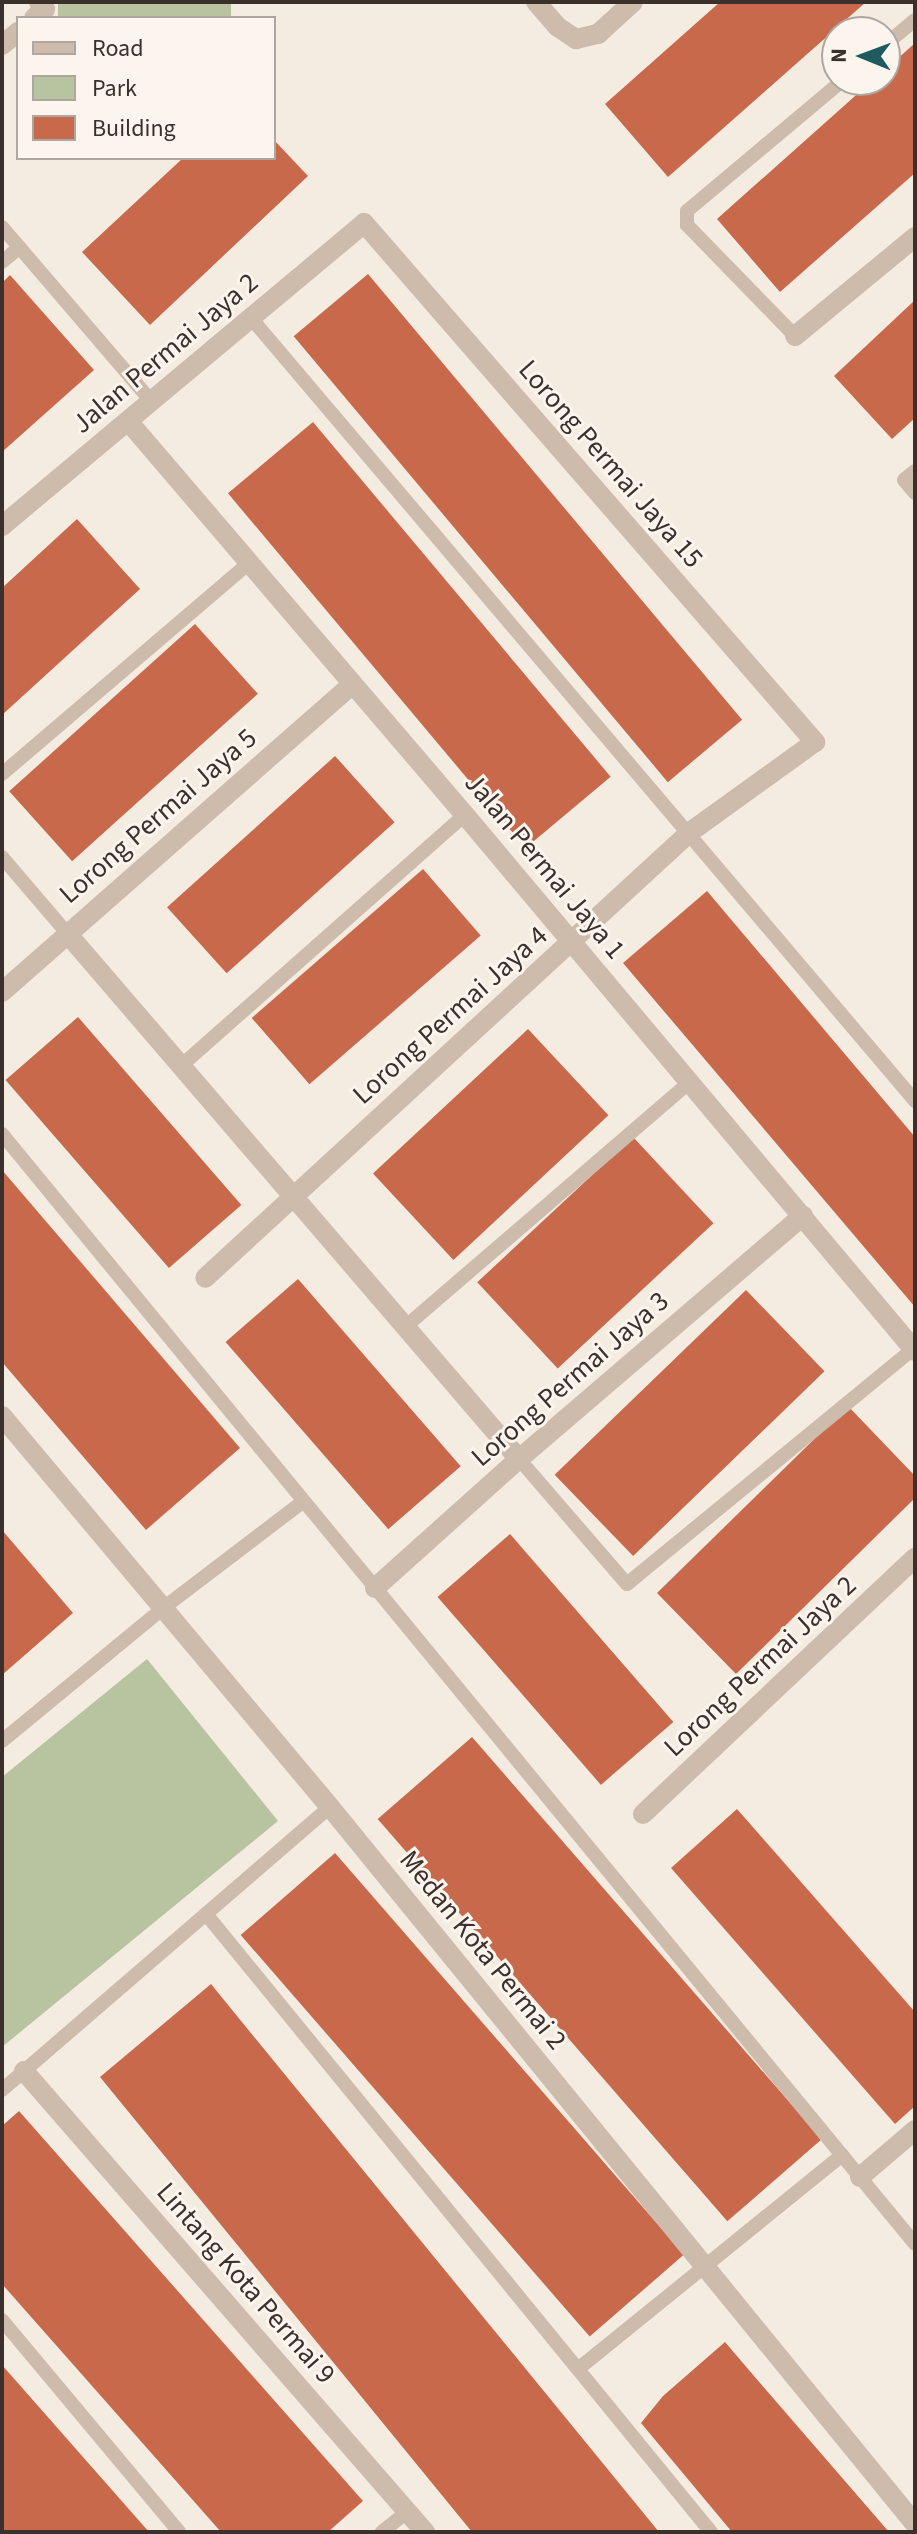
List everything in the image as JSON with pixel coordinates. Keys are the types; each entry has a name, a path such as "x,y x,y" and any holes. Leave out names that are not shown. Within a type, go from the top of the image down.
{"street":[{"path":"536,2 558,27 576,39 598,34 633,2"},
{"name":"Jalan Permai Jaya 2","path":"2,526 364,223"},
{"name":"Lorong Permai Jaya 15","path":"364,223 815,742"},
{"path":"795,336 915,237"},
{"name":"Jalan Permai Jaya 1","path":"128,421 573,942 914,1350"},
{"name":"Lorong Permai Jaya 5","path":"2,992 66,932 352,684"},
{"name":"Lorong Permai Jaya 4","path":"205,1278 689,833 815,742"},
{"path":"66,932 519,1459"},
{"name":"Lorong Permai Jaya 3","path":"375,1588 519,1459 803,1216"},
{"name":"Medan Kota Permai 2","path":"2,1416 330,1807 915,2524"},
{"name":"Lorong Permai Jaya 2","path":"643,1814 915,1558"},
{"name":"Lintang Kota Permai 9","path":"24,2071 425,2532"},
{"path":"860,2177 915,2130"}],"lane":[{"path":"795,336 687,225 687,211 824,96"},
{"path":"2,227 151,401"},
{"path":"2,262 20,247"},
{"path":"251,318 915,1101"},
{"path":"915,471 904,480 915,493"},
{"path":"2,774 249,563"},
{"path":"182,1065 465,815"},
{"path":"2,857 66,932"},
{"path":"405,1327 690,1082"},
{"path":"2,1134 915,2244"},
{"path":"519,1459 627,1584 914,1350"},
{"path":"2,1741 162,1609 304,1501"},
{"path":"2,2090 330,1807"},
{"path":"206,1914 711,2532"},
{"path":"578,2369 842,2155"},
{"path":"2,2320 179,2532"},
{"path":"382,2532 407,2512"}],"green space":[{"path":"58,2 231,2 231,16 58,16"},
{"path":"147,1659 278,1821 2,2047 2,1777"}],"building":[{"path":"720,2 866,2 850,16 821,16 821,42 668,177 605,104"},
{"path":"915,43 915,173 780,292 717,219 855,96 901,96 901,56"},
{"path":"276,142 308,176 150,325 82,252 181,160 276,160"},
{"path":"368,274 742,720 668,782 294,336"},
{"path":"10,275 94,370 2,452 2,283"},
{"path":"915,300 915,418 892,439 834,376"},
{"path":"313,422 611,777 526,848 228,493"},
{"path":"77,519 140,589 2,715 2,588"},
{"path":"195,624 258,694 72,861 9,791"},
{"path":"335,756 395,822 227,973 167,907"},
{"path":"423,869 481,935 309,1084 252,1018"},
{"path":"707,891 915,1137 915,1307 623,963"},
{"path":"78,1017 241,1205 169,1268 6,1080"},
{"path":"528,1029 608,1115 453,1260 373,1174"},
{"path":"633,1137 713,1223 558,1369 477,1282"},
{"path":"2,1170 240,1448 146,1530 2,1362"},
{"path":"298,1279 461,1466 388,1529 226,1342"},
{"path":"746,1290 824,1371 633,1556 555,1475"},
{"path":"848,1406 915,1476 915,1498 736,1674 657,1593"},
{"path":"2,1530 73,1613 2,1675"},
{"path":"510,1534 673,1722 601,1785 438,1597"},
{"path":"472,1737 822,2139 727,2221 378,1819"},
{"path":"737,1809 915,2012 915,2106 895,2124 671,1868"},
{"path":"335,1853 684,2255 590,2337 241,1935"},
{"path":"211,1984 659,2532 472,2532 100,2077"},
{"path":"19,2111 363,2501 328,2532 221,2532 2,2284 2,2126"},
{"path":"725,2342 889,2532 732,2532 641,2423 663,2396"},
{"path":"2,2365 149,2532 2,2532"}]}
